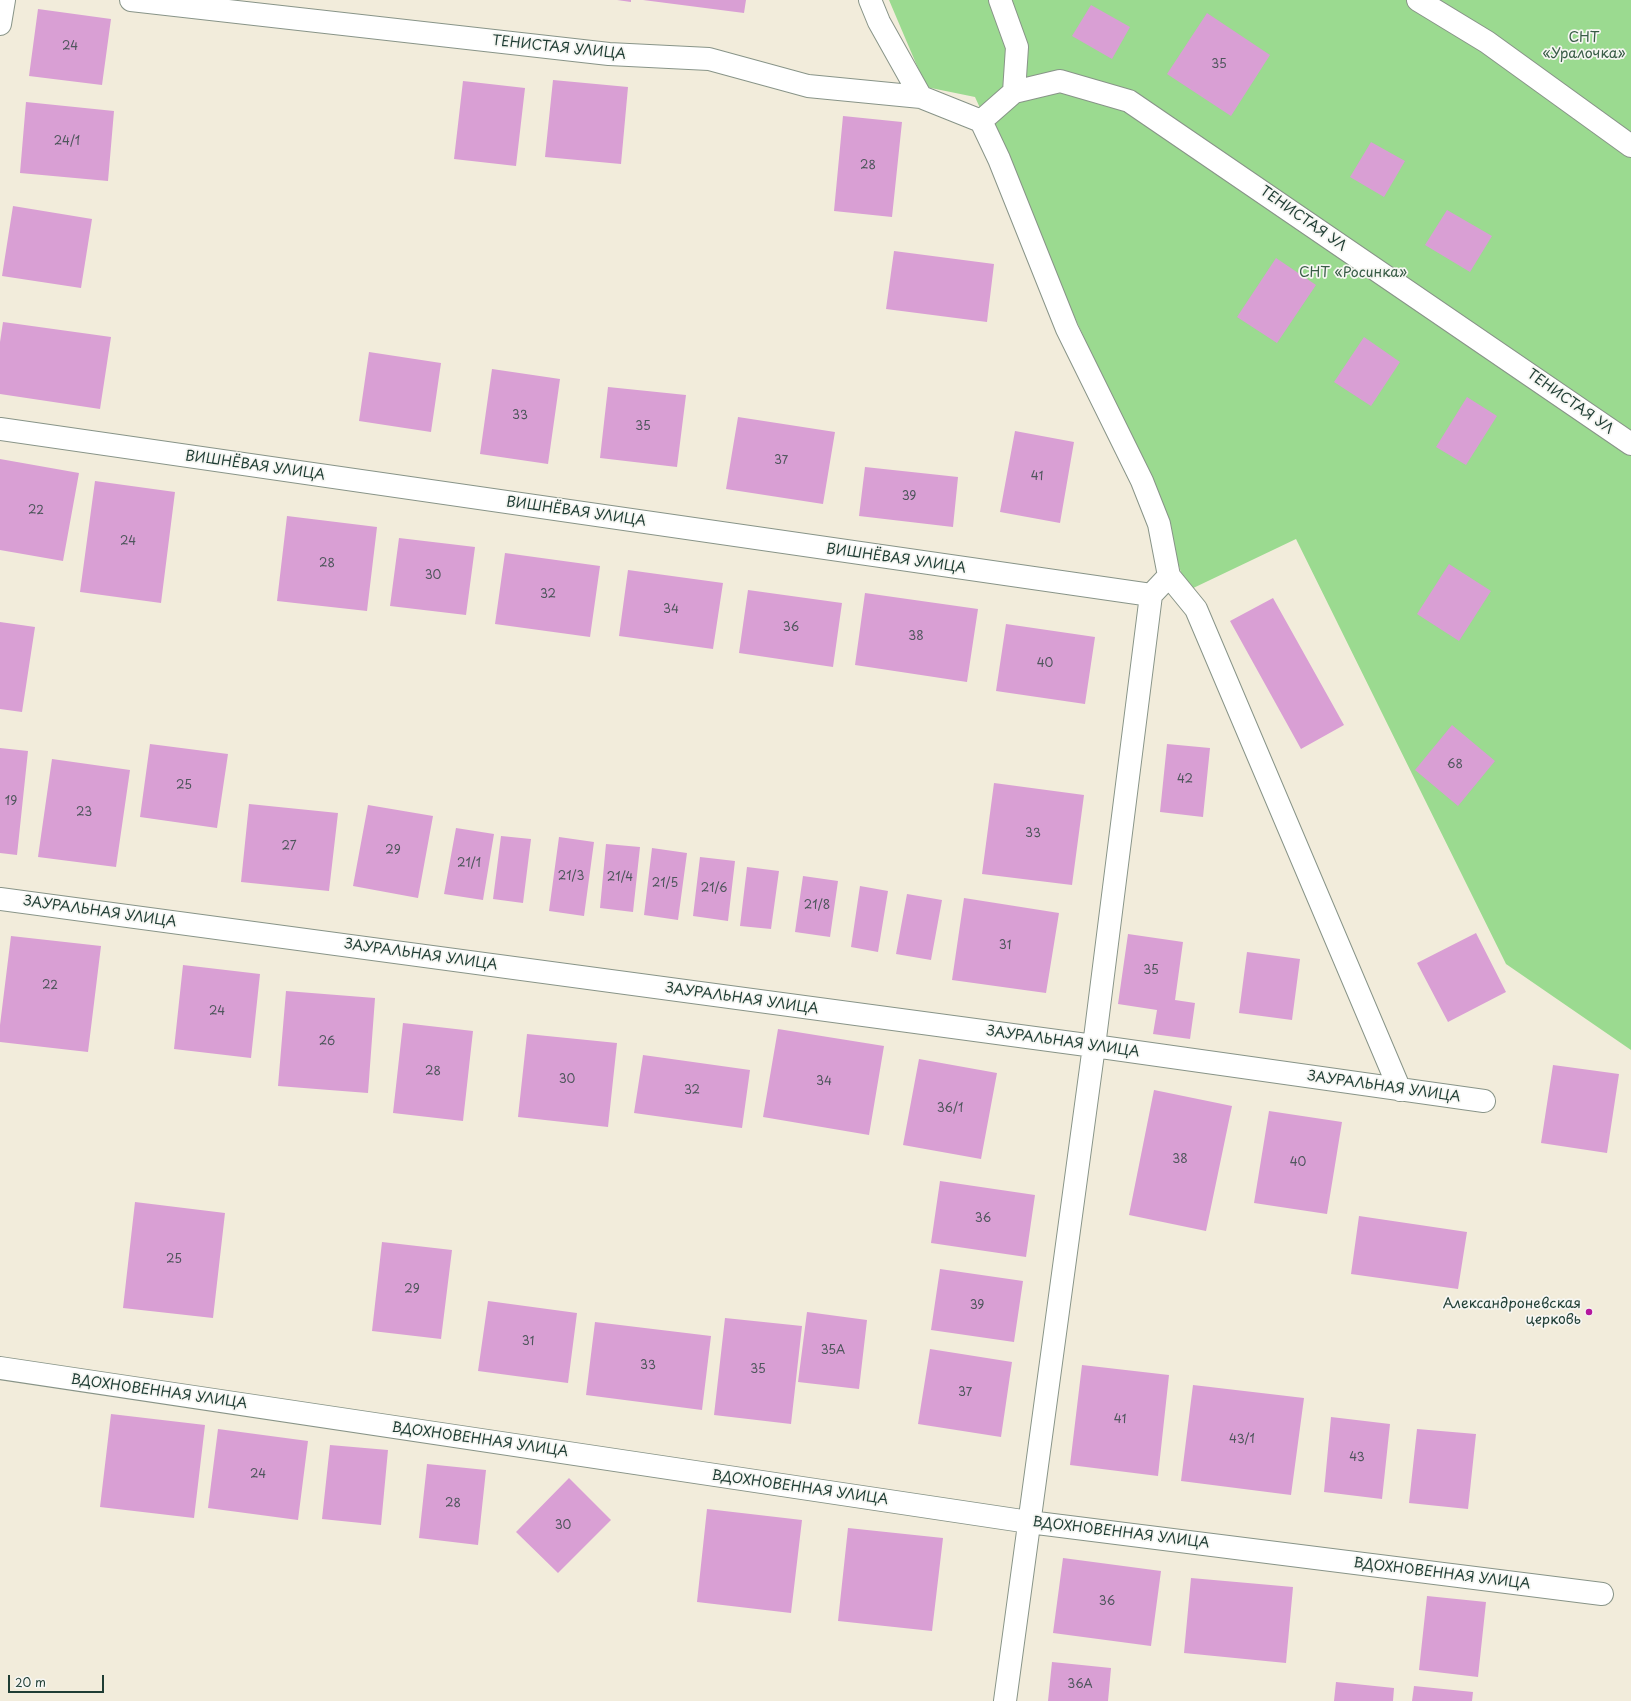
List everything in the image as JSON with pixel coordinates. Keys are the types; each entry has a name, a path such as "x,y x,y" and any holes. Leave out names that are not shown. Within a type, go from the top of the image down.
{"street":[{"path":"0,24 4,0"},
{"name":"ТЕНИСТАЯ УЛИЦА","path":"131,0 609,54 709,59 808,86 921,97 981,121"},
{"path":"870,0 879,22 921,97"},
{"path":"1000,0 1017,47 1014,92"},
{"path":"1418,0 1487,42 1631,146"},
{"name":"ТЕНИСТАЯ УЛ","path":"981,121 1014,92 1060,81 1129,101 1631,444"},
{"path":"981,121 999,159 1067,329 1142,481 1159,524 1169,576 1196,609 1400,1090"},
{"name":"ВИШНЁВАЯ УЛИЦА","path":"0,429 1151,595"},
{"path":"1005,1701 1094,1046 1151,595 1169,576"},
{"name":"ЗАУРАЛЬНАЯ УЛИЦА","path":"0,899 1094,1046 1484,1101"},
{"name":"ВДОХНОВЕННАЯ УЛИЦА","path":"0,1368 1030,1522 1602,1594"}],"green space":[{"name":"СНТ «Росинка»","path":"889,0 1631,0 1631,1050 1506,964 1296,539 1187,591 1158,501 975,97 926,87"}],"building":[{"path":"617,0 631,0 631,2"},
{"path":"643,0 746,0 744,13"},
{"path":"1091,5 1130,27 1112,59 1072,36"},
{"path":"38,9 111,19 102,85 29,76"},
{"path":"1207,13 1270,55 1231,116 1167,74"},
{"path":"553,80 628,87 621,164 545,157"},
{"path":"463,81 525,88 516,166 454,159"},
{"path":"26,102 114,111 108,181 20,173"},
{"path":"843,116 902,122 892,217 834,211"},
{"path":"1371,142 1405,161 1384,197 1350,177"},
{"path":"13,206 92,219 81,288 2,276"},
{"path":"1447,210 1492,236 1470,272 1425,245"},
{"path":"894,251 994,264 987,322 886,309"},
{"path":"1276,258 1316,285 1277,343 1237,317"},
{"path":"3,322 111,337 100,409 0,394 0,342"},
{"path":"1364,337 1400,362 1371,406 1334,382"},
{"path":"369,352 441,363 431,432 359,421"},
{"path":"492,369 560,379 548,464 480,454"},
{"path":"608,387 686,395 677,467 600,458"},
{"path":"1467,397 1497,416 1466,465 1436,447"},
{"path":"738,417 835,432 823,504 726,489"},
{"path":"1015,431 1074,442 1060,523 1000,512"},
{"path":"0,459 79,473 63,561 0,550"},
{"path":"865,467 958,477 953,527 859,516"},
{"path":"95,481 175,492 161,603 80,592"},
{"path":"287,516 377,527 367,611 277,601"},
{"path":"399,538 475,547 466,615 390,606"},
{"path":"505,553 600,566 590,637 495,624"},
{"path":"1449,564 1491,591 1459,641 1417,614"},
{"path":"628,570 723,583 713,649 619,636"},
{"path":"748,590 842,603 833,667 739,653"},
{"path":"865,593 978,609 967,682 855,665"},
{"path":"1273,598 1344,725 1301,749 1230,621"},
{"path":"0,622 35,627 22,712 0,709"},
{"path":"1006,624 1095,637 1085,704 996,691"},
{"path":"1452,725 1495,761 1458,806 1415,770"},
{"path":"150,744 228,754 217,828 140,817"},
{"path":"1167,744 1210,748 1203,817 1160,812"},
{"path":"0,748 28,751 17,855 0,853"},
{"path":"52,759 130,770 116,867 38,857"},
{"path":"994,783 1084,795 1072,885 982,874"},
{"path":"249,804 338,813 329,891 241,882"},
{"path":"368,805 433,816 418,898 353,886"},
{"path":"456,828 494,834 483,900 444,894"},
{"path":"501,836 531,839 523,903 493,899"},
{"path":"559,837 594,842 584,916 549,911"},
{"path":"606,844 640,847 633,912 600,908"},
{"path":"652,848 687,853 678,920 644,915"},
{"path":"700,857 735,861 728,921 693,916"},
{"path":"747,867 779,871 771,929 740,926"},
{"path":"803,876 838,881 830,937 795,932"},
{"path":"860,886 888,891 878,952 851,947"},
{"path":"907,894 942,900 931,960 896,954"},
{"path":"964,898 1059,913 1046,993 952,980"},
{"path":"1476,933 1506,992 1448,1022 1417,963"},
{"path":"1128,934 1183,942 1175,1000 1195,1003 1190,1039 1153,1034 1157,1010 1118,1004"},
{"path":"11,936 101,946 88,1052 0,1042 0,1025"},
{"path":"1247,952 1300,959 1292,1020 1239,1013"},
{"path":"183,965 260,974 251,1058 174,1049"},
{"path":"286,991 375,998 368,1093 278,1086"},
{"path":"403,1023 473,1031 463,1121 393,1113"},
{"path":"778,1029 884,1046 869,1135 763,1117"},
{"path":"527,1034 617,1043 608,1127 518,1117"},
{"path":"643,1055 750,1070 742,1128 634,1113"},
{"path":"919,1059 997,1073 981,1159 903,1145"},
{"path":"1553,1065 1619,1074 1607,1153 1541,1143"},
{"path":"1154,1090 1232,1106 1206,1231 1129,1215"},
{"path":"1269,1111 1342,1122 1327,1214 1254,1203"},
{"path":"940,1181 1035,1195 1026,1257 931,1243"},
{"path":"135,1202 225,1213 213,1318 123,1308"},
{"path":"1359,1216 1467,1232 1458,1289 1351,1274"},
{"path":"382,1242 452,1250 441,1339 372,1331"},
{"path":"940,1269 1023,1281 1014,1342 931,1330"},
{"path":"488,1301 577,1313 568,1383 478,1371"},
{"path":"807,1312 867,1320 859,1389 798,1382"},
{"path":"725,1318 802,1326 791,1424 714,1415"},
{"path":"595,1322 711,1336 702,1410 586,1395"},
{"path":"930,1349 1012,1362 1001,1437 918,1424"},
{"path":"1082,1365 1169,1375 1158,1476 1070,1465"},
{"path":"1193,1385 1304,1398 1291,1495 1181,1481"},
{"path":"111,1414 205,1425 194,1518 100,1507"},
{"path":"1331,1417 1390,1424 1382,1499 1324,1492"},
{"path":"218,1429 308,1441 298,1520 208,1508"},
{"path":"1417,1429 1476,1434 1468,1509 1409,1503"},
{"path":"330,1445 388,1450 381,1525 322,1519"},
{"path":"427,1464 486,1470 478,1545 419,1538"},
{"path":"569,1478 611,1520 558,1573 516,1532"},
{"path":"707,1509 802,1520 791,1613 697,1602"},
{"path":"848,1528 943,1538 932,1631 838,1621"},
{"path":"1063,1558 1161,1571 1151,1646 1053,1633"},
{"path":"1191,1578 1293,1587 1286,1663 1184,1653"},
{"path":"1427,1596 1486,1602 1478,1677 1419,1670"},
{"path":"1052,1662 1111,1668 1108,1701 1048,1701"},
{"path":"1336,1682 1394,1688 1393,1701 1334,1701"},
{"path":"1414,1686 1473,1692 1472,1701 1412,1701"}],"place":[{"name":"Александроневская церковь","path":"1589,1312"}],"park label":[{"name":"СНТ «Уралочка»","path":"1584,46"}]}
